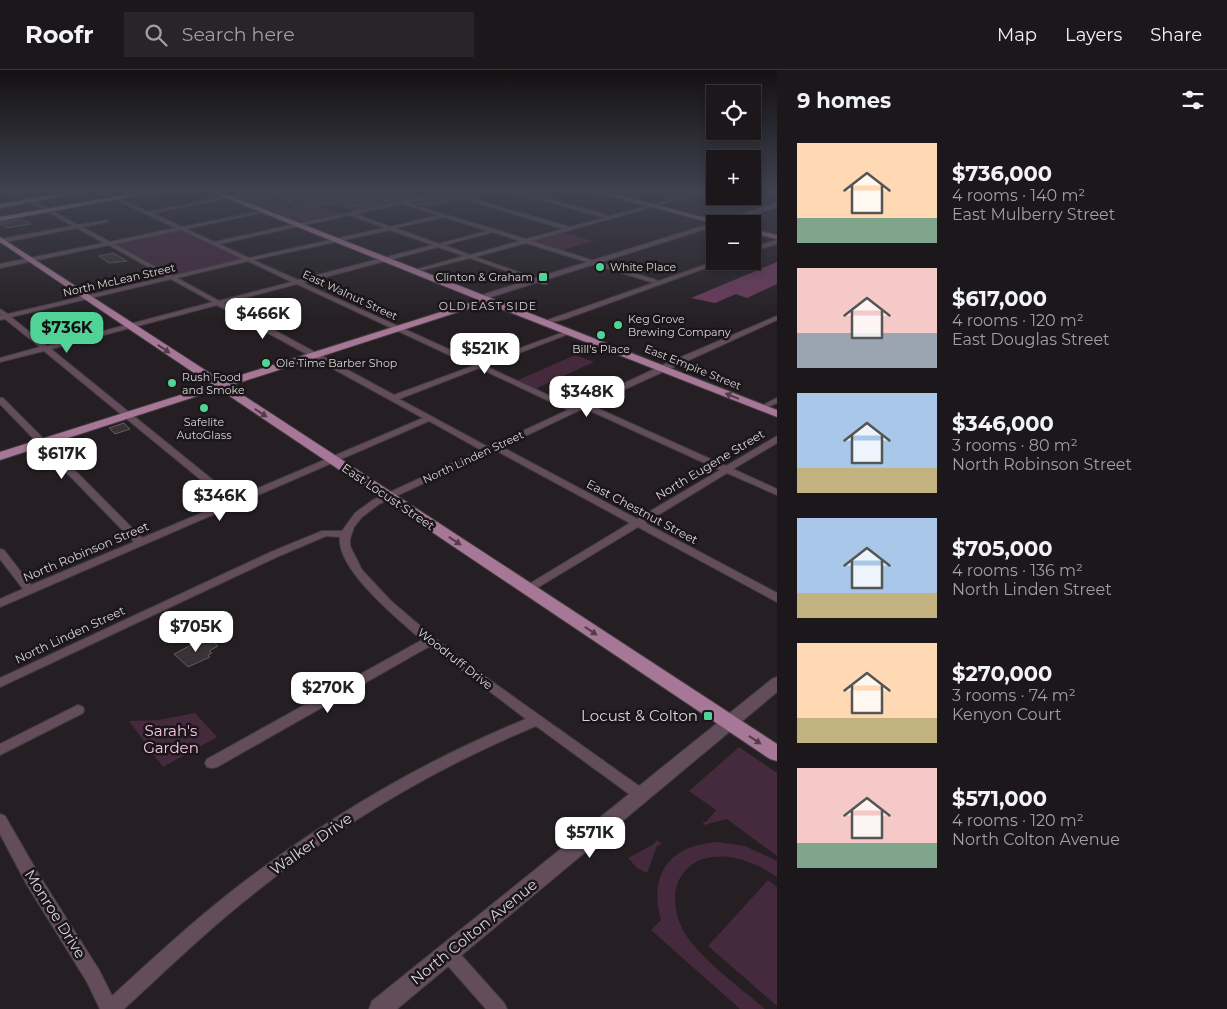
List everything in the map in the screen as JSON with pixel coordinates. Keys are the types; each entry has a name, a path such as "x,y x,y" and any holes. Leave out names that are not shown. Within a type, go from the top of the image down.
{"main road":[{"name":"East Empire Street","path":"315,234 486,300 549,321 569,332 777,414"},
{"path":"763,234 777,239"},
{"name":"East Locust Street","path":"1,240 777,754"},
{"path":"0,456 486,300"}],"street":[{"path":"1,240 35,234"},
{"name":"East Chestnut Street","path":"91,234 430,418 638,524 777,598"},
{"path":"0,266 158,234"},
{"name":"East Walnut Street","path":"191,234 575,410"},
{"path":"213,244 259,234"},
{"name":"North McLean Street","path":"4,318 367,234"},
{"path":"403,234 541,281 601,265 691,234"},
{"path":"0,360 483,234"},
{"path":"501,234 661,283"},
{"path":"413,272 554,234"},
{"path":"761,243 777,239"},
{"path":"761,246 777,239"},
{"path":"486,300 593,262 641,250"},
{"path":"549,321 555,315 706,262"},
{"path":"549,321 563,318 706,267"},
{"path":"603,299 610,301"},
{"path":"0,311 4,318 46,348 234,502"},
{"name":"North Linden Street","path":"387,497 777,318"},
{"path":"394,398 569,332"},
{"path":"761,408 777,400"},
{"path":"0,401 140,542"},
{"path":"585,406 777,492"},
{"name":"North Robinson Street","path":"0,603 430,418"},
{"name":"North Eugene Street","path":"528,589 777,439"},
{"path":"345,534 352,523 366,509 387,497"},
{"name":"North Linden Street","path":"0,683 275,554 325,533 345,534"},
{"name":"Woodruff Drive","path":"345,534 345,547 354,566 386,601 430,641 461,666 641,795"},
{"path":"0,552 29,590"},
{"path":"212,763 430,641"},
{"name":"North Colton Avenue","path":"380,1009 777,683"},
{"path":"0,750 78,710"},
{"name":"Walker Drive","path":"110,1009 255,883 297,852 418,775 512,730 538,720"},
{"name":"Monroe Drive","path":"0,820 33,880 93,976 110,1009"},
{"path":"448,953 498,1009"}],"green space":[{"path":"162,234 188,234 243,260 174,276 114,244"},
{"path":"556,234 569,234 593,241 560,251 529,241"},
{"path":"575,355 594,362 535,389 516,381"},
{"name":"Sarah's Garden","path":"195,713 217,737 163,767 129,721 159,720"},
{"path":"739,747 777,773 777,856 727,819 704,825 703,822 706,822 716,810 689,791"},
{"path":"657,840 662,844 657,846 647,873 637,868 628,858 654,844"},
{"path":"717,842 745,846 777,861 777,877 754,864 735,858 713,857 700,860 689,867 682,875 677,886 675,898 676,912 681,926 688,937 707,960 765,1009 740,1009 651,930 661,920 658,889 666,865 675,856 687,849 701,844"},
{"path":"768,880 777,887 777,1006 708,946"}],"shaded area":[{"path":"777,262 777,284 747,298 736,294 715,303 691,298 761,270"}],"building":[{"path":"113,253 127,261 109,263 99,256"},
{"path":"124,423 130,429 115,434 109,428"},
{"path":"211,639 218,646 209,651 212,653 208,655 210,657 188,667 174,654 195,643 197,646"}],"place":[{"name":"White Place","path":"600,267"},
{"name":"Clinton & Graham","path":"543,277"},
{"name":"Keg Grove Brewing Company","path":"618,325"},
{"name":"Bill's Place","path":"601,335"},
{"name":"Ole Time Barber Shop","path":"266,363"},
{"name":"Rush Food and Smoke","path":"172,383"},
{"name":"Safelite AutoGlass","path":"204,408"},
{"name":"Locust & Colton","path":"708,716"}],"district":[{"name":"OLD EAST SIDE","path":"488,306"}]}
